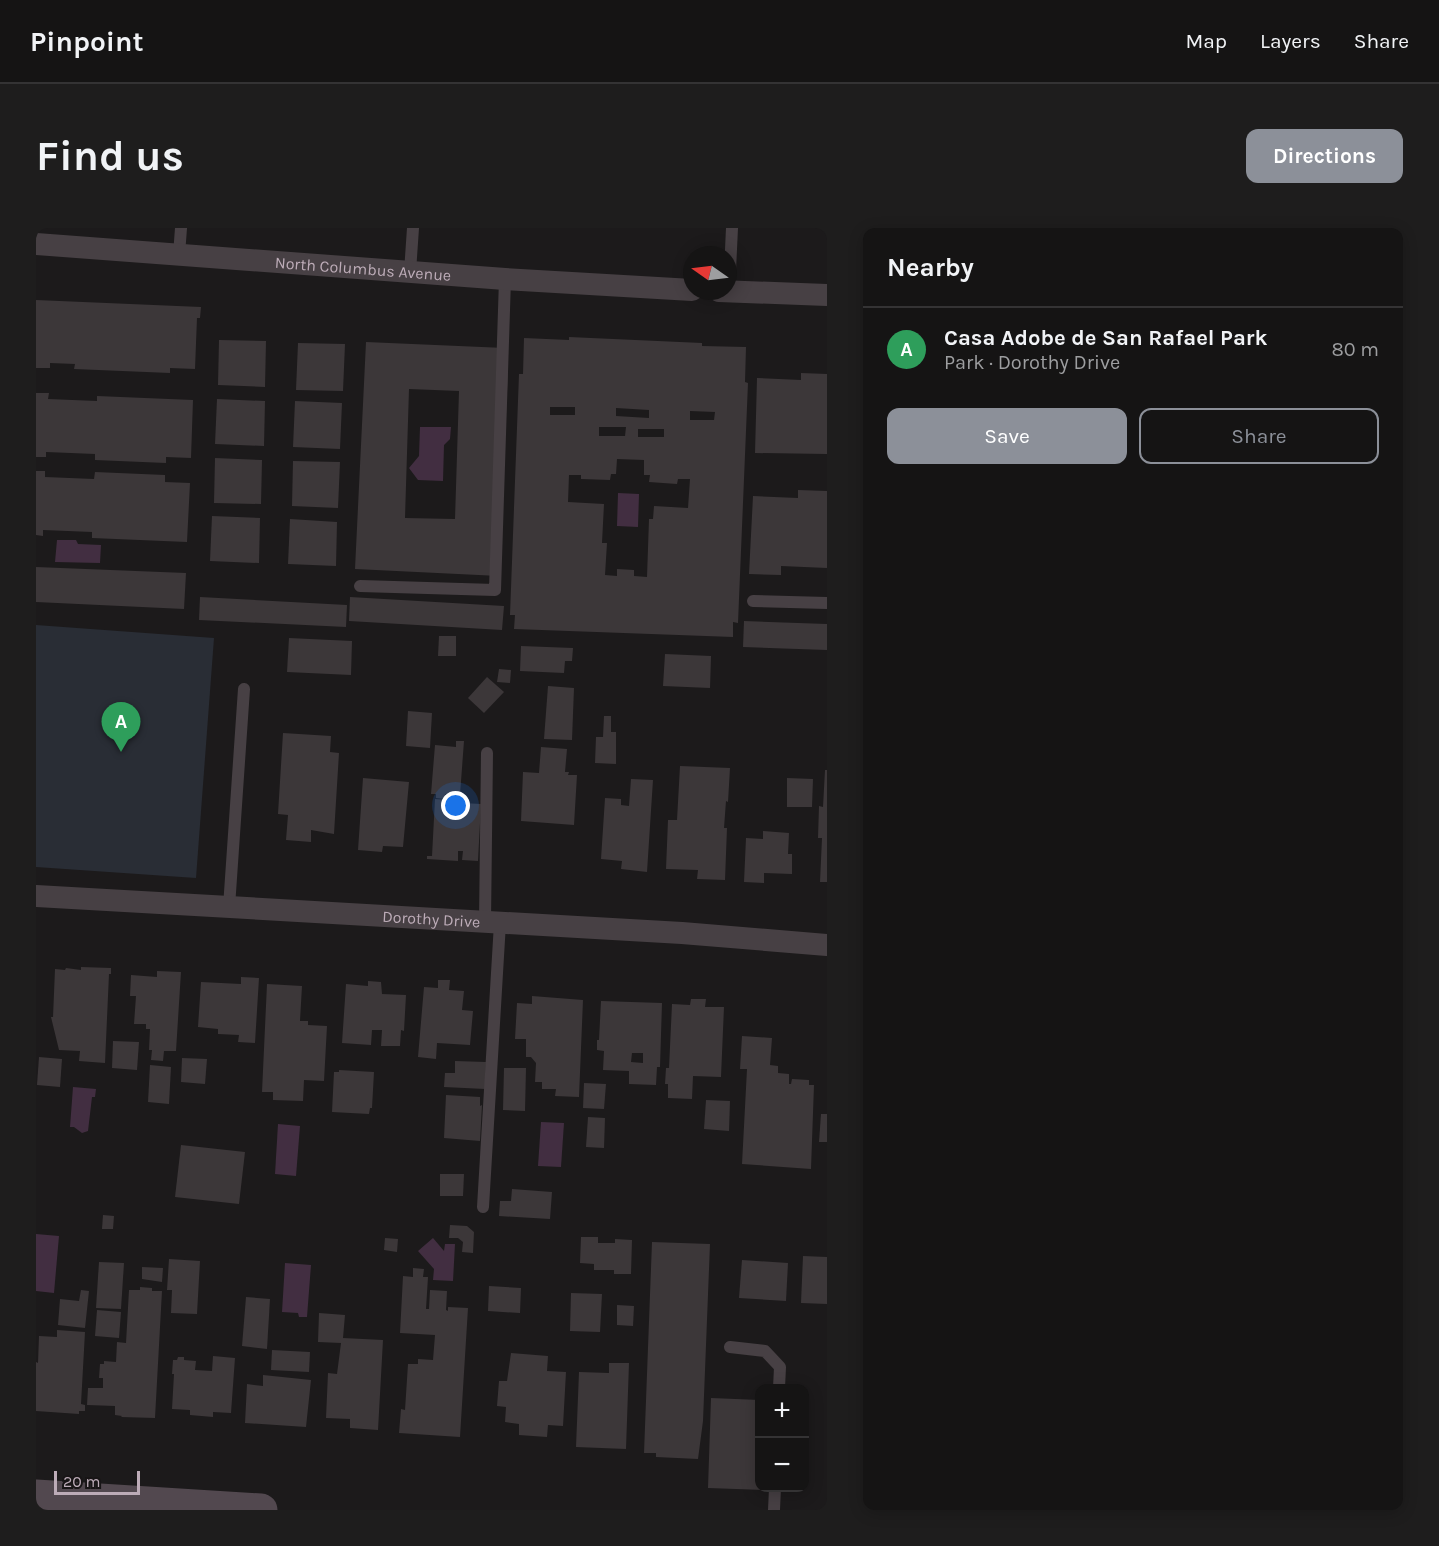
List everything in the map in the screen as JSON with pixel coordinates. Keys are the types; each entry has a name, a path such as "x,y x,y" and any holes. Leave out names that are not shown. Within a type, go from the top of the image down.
{"street":[{"name":"North Columbus Avenue","path":"36,244 505,279 683,289"},
{"path":"737,292 827,295"},
{"name":"Dorothy Drive","path":"36,896 682,933 827,945"},
{"path":"36,1496 261,1510"}],"lane":[{"path":"179,255 181,228"},
{"path":"410,272 413,228"},
{"path":"730,246 732,228"},
{"path":"360,586 495,590 505,279"},
{"path":"753,602 827,603"},
{"path":"230,908 244,689"},
{"path":"483,1207 492,922 488,753"},
{"path":"730,1347 765,1351 780,1367 779,1384"},
{"path":"774,1510 775,1492"}],"shaded area":[{"path":"420,427 451,427 450,439 444,445 443,481 418,480 409,468 419,456"},
{"path":"618,493 639,494 638,527 617,526"},
{"path":"57,540 76,540 78,544 101,545 100,563 55,562"},
{"path":"36,625 214,638 196,878 36,867"},
{"path":"73,1087 96,1089 95,1097 92,1097 88,1131 82,1133 70,1127"},
{"path":"541,1122 564,1123 561,1167 538,1166"},
{"path":"278,1124 300,1126 296,1176 275,1174"},
{"path":"36,1234 59,1236 54,1293 36,1291"},
{"path":"433,1238 444,1251 445,1244 455,1244 453,1281 433,1280 434,1269 418,1251"},
{"path":"285,1263 311,1265 307,1317 299,1317 298,1313 282,1312"}],"building":[{"path":"36,300 201,307 200,318 197,318 195,369 170,368 170,373 74,369 75,364 50,363 50,368 36,368"},
{"path":"569,337 746,347 745,382 748,383 738,623 733,622 733,637 514,629 515,615 510,615 519,374 523,374 524,338 569,340","holes":["550,407 575,407 575,415 550,415","616,408 649,410 649,418 616,416","690,411 715,412 714,420 690,420","599,427 626,427 625,436 599,436","638,429 664,429 664,437 638,437","617,459 644,460 644,475 650,475 649,482 677,484 678,479 690,479 688,508 654,506 653,519 649,519 647,577 634,576 634,570 617,569 617,576 605,575 607,543 602,543 604,504 568,502 569,475 581,475 581,479 610,480 611,474 616,474"]},
{"path":"219,340 266,341 265,387 218,385"},
{"path":"366,342 505,348 504,368 508,369 499,576 355,569","holes":["409,389 459,391 455,519 405,518"]},
{"path":"298,343 345,344 343,391 296,390"},
{"path":"801,373 827,374 827,454 755,453 757,378 801,380"},
{"path":"36,393 49,393 48,399 97,401 97,396 193,400 191,458 166,457 166,463 95,460 95,454 46,452 46,457 36,457"},
{"path":"217,399 265,401 264,446 215,444"},
{"path":"295,401 342,403 340,449 293,447"},
{"path":"215,458 262,460 261,504 214,503"},
{"path":"293,461 340,462 338,508 292,506"},
{"path":"36,471 45,471 45,477 94,479 95,472 165,475 165,482 190,483 187,542 92,538 92,532 43,530 43,536 36,535"},
{"path":"798,490 827,491 827,568 781,566 781,575 749,574 753,496 798,498"},
{"path":"212,516 260,518 259,563 210,561"},
{"path":"290,519 337,522 336,566 288,564"},
{"path":"36,567 186,573 184,609 36,602"},
{"path":"200,597 347,605 346,627 199,620"},
{"path":"350,597 504,606 502,630 349,621"},
{"path":"744,621 827,624 827,650 743,647"},
{"path":"439,636 456,636 456,656 438,656"},
{"path":"289,638 352,641 351,675 287,672"},
{"path":"521,646 573,648 572,661 565,661 564,673 520,671"},
{"path":"665,654 711,656 710,688 663,686"},
{"path":"499,669 511,670 510,683 497,682"},
{"path":"487,677 504,692 484,713 468,698"},
{"path":"548,686 574,688 572,740 544,739"},
{"path":"408,711 432,713 430,748 406,746"},
{"path":"604,716 611,716 611,732 616,732 616,764 595,763 596,737 603,737"},
{"path":"283,733 331,736 330,752 339,753 334,834 311,830 311,842 286,840 288,815 278,814"},
{"path":"456,741 464,741 460,795 445,794 445,799 436,798 436,794 431,794 435,745 456,747"},
{"path":"541,747 567,749 565,772 569,772 568,775 577,775 574,825 521,821 523,772 539,773"},
{"path":"680,766 730,768 724,828 727,828 725,880 697,879 698,870 666,869 668,820 677,820"},
{"path":"825,770 827,770 827,882 820,882 822,838 818,838 819,806 823,807"},
{"path":"363,778 409,782 403,847 383,846 382,852 358,850"},
{"path":"787,778 813,779 812,807 787,807"},
{"path":"631,779 653,780 647,872 621,869 622,861 601,859 605,798 621,799 621,805 629,806"},
{"path":"435,799 481,804 478,861 462,860 463,851 458,851 458,861 427,859 427,856 432,856"},
{"path":"763,831 789,833 788,854 792,854 792,874 764,873 764,883 744,882 746,838 763,839"},
{"path":"81,967 111,968 105,1063 79,1061 80,1051 59,1050 51,1017 53,1017 55,969 81,970"},
{"path":"157,971 181,972 176,1051 164,1051 163,1061 151,1060 150,1029 146,1029 146,1024 134,1024 136,996 130,996 131,975 157,977"},
{"path":"241,977 259,978 255,1043 238,1042 239,1035 218,1034 218,1029 198,1027 201,982 241,984"},
{"path":"438,980 450,980 449,990 464,991 462,1010 473,1011 470,1045 437,1043 436,1059 418,1057 424,987 438,988"},
{"path":"368,981 381,982 382,994 406,995 404,1031 401,1030 400,1046 381,1046 382,1030 372,1030 371,1045 342,1043 346,984 368,986"},
{"path":"267,984 302,986 300,1021 308,1021 308,1025 327,1026 324,1081 304,1080 303,1101 273,1100 273,1092 262,1092"},
{"path":"532,996 583,1000 579,1097 555,1096 556,1089 542,1089 542,1082 535,1082 536,1063 531,1057 526,1057 526,1039 515,1039 517,1003 532,1004"},
{"path":"691,999 706,999 705,1007 724,1007 721,1077 693,1076 692,1099 668,1098 668,1084 665,1084 666,1068 669,1068 672,1004 690,1005"},
{"path":"601,1001 662,1003 660,1067 657,1067 656,1085 629,1084 629,1071 603,1070 604,1051 597,1050 597,1040 599,1040","holes":["632,1053 643,1053 643,1063 631,1062"]},
{"path":"742,1036 772,1038 770,1065 778,1066 778,1073 789,1074 789,1084 792,1079 809,1080 809,1085 814,1085 811,1169 742,1164 747,1069 740,1069"},
{"path":"113,1041 139,1042 137,1070 112,1068"},
{"path":"39,1057 62,1059 60,1087 37,1085"},
{"path":"182,1058 207,1059 205,1084 181,1082"},
{"path":"455,1061 486,1062 485,1089 444,1087 445,1073 455,1073"},
{"path":"150,1065 171,1067 169,1104 148,1102"},
{"path":"504,1068 526,1068 525,1111 503,1110"},
{"path":"339,1070 374,1072 372,1108 369,1114 332,1112 334,1072 339,1072"},
{"path":"584,1083 606,1084 604,1109 583,1108"},
{"path":"446,1095 480,1097 480,1106 482,1105 480,1141 444,1138"},
{"path":"706,1100 730,1101 729,1131 704,1129"},
{"path":"821,1114 827,1114 827,1142 819,1142"},
{"path":"588,1117 605,1118 604,1148 586,1147"},
{"path":"181,1145 245,1152 239,1204 175,1197"},
{"path":"440,1174 464,1174 463,1196 440,1196"},
{"path":"512,1189 552,1192 550,1219 499,1216 500,1201 511,1201"},
{"path":"103,1215 114,1216 113,1229 102,1229"},
{"path":"450,1225 467,1226 474,1232 473,1253 462,1252 463,1242 458,1238 449,1238"},
{"path":"581,1237 598,1237 598,1243 615,1243 615,1239 632,1240 631,1274 614,1274 614,1270 594,1270 594,1264 580,1263"},
{"path":"385,1238 398,1239 397,1252 384,1250"},
{"path":"652,1242 710,1244 703,1421 698,1459 656,1457 656,1453 644,1453"},
{"path":"803,1256 827,1257 827,1304 801,1303"},
{"path":"169,1259 200,1261 197,1314 171,1313 172,1290 167,1290"},
{"path":"742,1260 788,1263 786,1301 739,1298"},
{"path":"99,1262 124,1263 121,1309 96,1308"},
{"path":"142,1267 163,1268 162,1282 142,1279"},
{"path":"413,1268 424,1269 423,1277 428,1277 426,1309 429,1309 430,1290 447,1291 446,1310 448,1311 448,1307 468,1308 460,1437 399,1433 401,1409 405,1410 408,1364 418,1364 418,1359 433,1360 435,1335 400,1333 403,1276 413,1277"},
{"path":"489,1286 521,1288 520,1313 488,1311"},
{"path":"140,1287 162,1291 155,1418 121,1417 115,1415 115,1406 87,1405 88,1388 103,1388 103,1378 99,1378 100,1364 104,1364 104,1361 116,1362 117,1342 126,1343 129,1290 140,1290"},
{"path":"81,1290 89,1291 85,1328 58,1325 60,1299 79,1301"},
{"path":"571,1293 602,1294 600,1332 570,1331"},
{"path":"246,1297 270,1299 267,1349 242,1346"},
{"path":"617,1305 634,1306 633,1326 617,1325"},
{"path":"97,1310 121,1312 119,1338 95,1336"},
{"path":"319,1313 345,1315 343,1338 383,1340 378,1430 350,1428 350,1419 326,1418 328,1373 337,1374 341,1343 318,1342"},
{"path":"57,1330 85,1332 81,1404 85,1405 85,1411 79,1411 79,1414 36,1411 36,1362 38,1363 39,1336 57,1337"},
{"path":"272,1350 310,1352 309,1372 271,1370"},
{"path":"511,1353 548,1356 547,1371 566,1372 563,1426 548,1425 547,1437 519,1435 519,1424 505,1422 506,1407 497,1406 499,1381 507,1381"},
{"path":"213,1356 235,1358 231,1413 213,1412 213,1417 190,1415 190,1410 172,1409 173,1360 184,1357 184,1360 196,1361 195,1370 212,1371"},
{"path":"609,1363 629,1363 626,1449 576,1447 579,1372 609,1373"},
{"path":"263,1375 311,1380 306,1427 245,1423 247,1384 263,1386"},
{"path":"711,1398 755,1400 755,1490 708,1488"}],"place":[{"name":"Casa Adobe de San Rafael Park","path":"121,752"}]}
